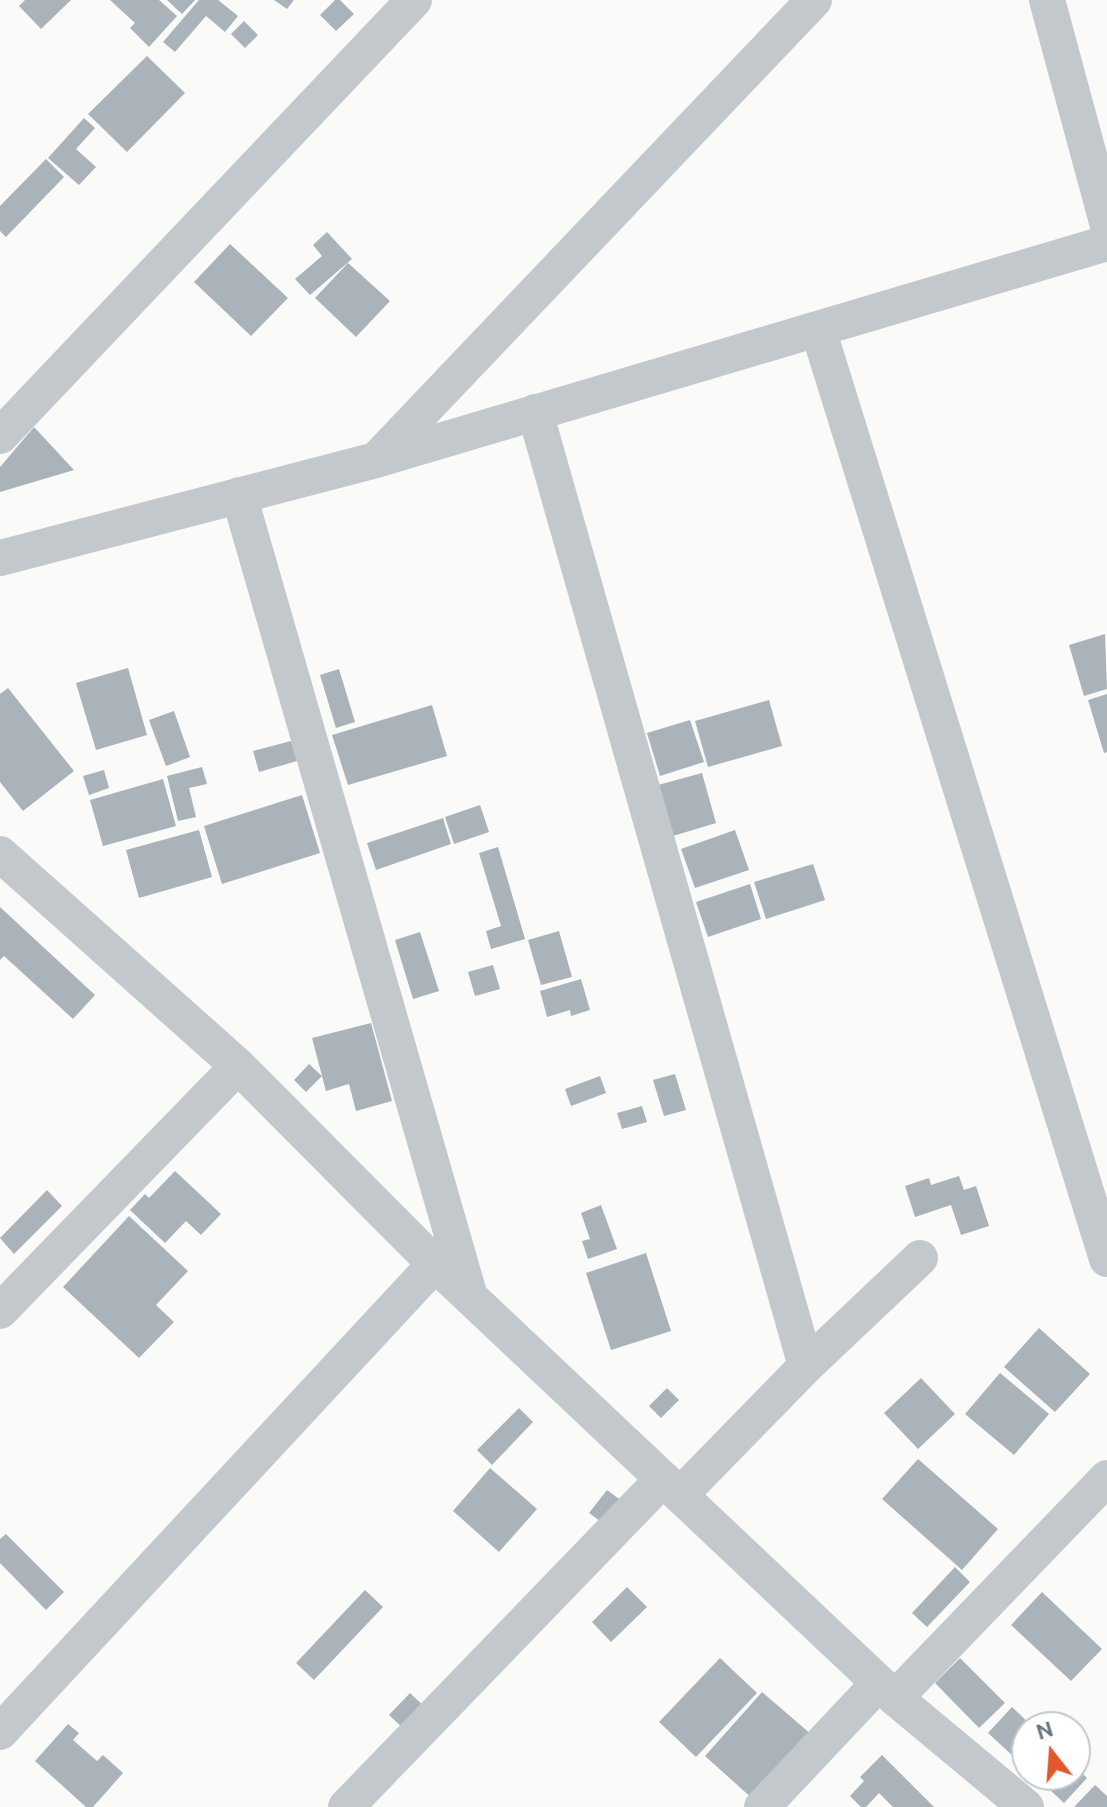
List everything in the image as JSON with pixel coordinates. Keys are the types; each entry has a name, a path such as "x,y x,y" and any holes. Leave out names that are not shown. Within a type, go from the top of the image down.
{"street":[{"path":"0,436 414,0"},
{"path":"376,460 814,0"},
{"path":"1047,0 1107,222"},
{"path":"0,558 376,460 1107,243"},
{"path":"818,329 1107,1259"},
{"path":"535,412 806,1366"},
{"path":"239,495 471,1299"},
{"path":"0,854 238,1066 471,1299 887,1691 1026,1807"},
{"path":"0,1311 238,1066"},
{"path":"346,1807 671,1487 920,1258"},
{"path":"0,1732 435,1264"},
{"path":"762,1807 1107,1478"}],"building":[{"path":"25,0 71,0 41,29 19,6"},
{"path":"110,0 159,0 177,16 149,47 130,28 135,23"},
{"path":"167,0 195,0 182,14"},
{"path":"199,0 218,0 238,16 225,32 206,16 175,52 163,42"},
{"path":"274,0 294,0 287,9"},
{"path":"335,0 340,0 354,14 336,31 320,15"},
{"path":"244,21 258,35 245,48 231,34"},
{"path":"147,56 185,93 127,152 88,114"},
{"path":"84,118 95,128 76,149 96,167 79,185 48,158"},
{"path":"46,159 64,177 6,237 0,231 0,206"},
{"path":"327,232 352,259 310,295 295,279 322,256 313,245"},
{"path":"230,244 288,298 251,336 194,282"},
{"path":"348,263 390,301 356,337 315,298"},
{"path":"34,427 74,470 0,492 0,467"},
{"path":"1105,634 1107,689 1084,696 1069,645"},
{"path":"128,668 147,735 96,750 76,683"},
{"path":"339,669 355,722 336,728 320,675"},
{"path":"8,688 74,771 23,811 0,782 0,694"},
{"path":"1107,694 1107,752 1104,753 1088,700"},
{"path":"769,700 782,746 708,767 695,721"},
{"path":"432,705 447,756 348,785 332,735"},
{"path":"174,711 190,757 166,766 149,720"},
{"path":"690,720 704,762 660,776 647,733"},
{"path":"291,741 297,761 259,772 253,751"},
{"path":"202,767 207,784 189,788 196,817 178,821 167,776"},
{"path":"104,770 109,788 89,795 83,776"},
{"path":"702,773 716,823 673,836 658,785"},
{"path":"163,779 176,826 103,846 90,800"},
{"path":"302,795 320,853 222,884 204,826"},
{"path":"480,805 489,832 454,844 445,817"},
{"path":"443,818 451,844 376,870 367,843"},
{"path":"199,830 212,877 139,898 126,850"},
{"path":"735,830 749,870 695,888 681,849"},
{"path":"498,847 525,939 491,949 486,931 501,926 479,853"},
{"path":"813,864 825,900 766,919 754,882"},
{"path":"750,884 761,919 708,937 696,902"},
{"path":"0,907 95,995 73,1019 4,956 0,960"},
{"path":"559,931 572,977 541,985 528,940"},
{"path":"420,932 439,991 413,999 395,940"},
{"path":"493,965 500,989 475,996 468,972"},
{"path":"581,979 590,1010 571,1016 570,1010 547,1017 540,991"},
{"path":"371,1023 392,1101 356,1111 349,1084 326,1091 312,1038"},
{"path":"309,1064 322,1076 306,1092 294,1080"},
{"path":"675,1074 686,1110 664,1116 653,1080"},
{"path":"600,1076 606,1093 571,1106 565,1089"},
{"path":"642,1106 647,1122 622,1129 617,1113"},
{"path":"175,1171 221,1214 201,1235 186,1221 165,1243 130,1210 145,1194 149,1198"},
{"path":"959,1176 964,1190 976,1186 989,1226 961,1235 951,1205 915,1217 905,1186 929,1178 931,1185"},
{"path":"47,1190 62,1206 14,1254 0,1238"},
{"path":"601,1205 617,1249 588,1259 582,1241 590,1239 581,1213"},
{"path":"129,1216 188,1271 156,1305 174,1322 139,1358 63,1287"},
{"path":"646,1253 671,1331 611,1350 586,1273"},
{"path":"1039,1328 1090,1374 1055,1412 1004,1367"},
{"path":"1000,1373 1049,1414 1014,1455 965,1414"},
{"path":"921,1378 955,1414 918,1449 884,1413"},
{"path":"667,1388 679,1400 661,1418 649,1406"},
{"path":"519,1408 533,1422 492,1465 477,1450"},
{"path":"918,1459 998,1529 962,1570 882,1499"},
{"path":"490,1468 537,1509 499,1552 453,1511"},
{"path":"607,1490 622,1501 604,1524 589,1513"},
{"path":"6,1534 64,1592 46,1610 0,1563 0,1539"},
{"path":"955,1567 970,1582 927,1627 912,1613"},
{"path":"627,1587 647,1607 611,1642 592,1622"},
{"path":"365,1590 383,1607 314,1680 296,1663"},
{"path":"1042,1592 1102,1649 1071,1681 1011,1625"},
{"path":"720,1658 757,1693 696,1757 659,1722"},
{"path":"960,1658 1005,1703 979,1728 935,1683"},
{"path":"762,1692 812,1735 754,1800 705,1756"},
{"path":"410,1693 427,1709 406,1731 389,1715"},
{"path":"1012,1707 1016,1711 1011,1711 1011,1754 988,1733"},
{"path":"68,1724 79,1733 73,1740 97,1761 103,1755 123,1773 93,1807 86,1807 35,1761"},
{"path":"882,1755 934,1807 893,1807 879,1793 866,1807 861,1807 850,1796 864,1781 860,1777"},
{"path":"1095,1785 1107,1796 1107,1807 1074,1807 1091,1791"},
{"path":"1051,1791 1075,1791 1064,1803"}]}
